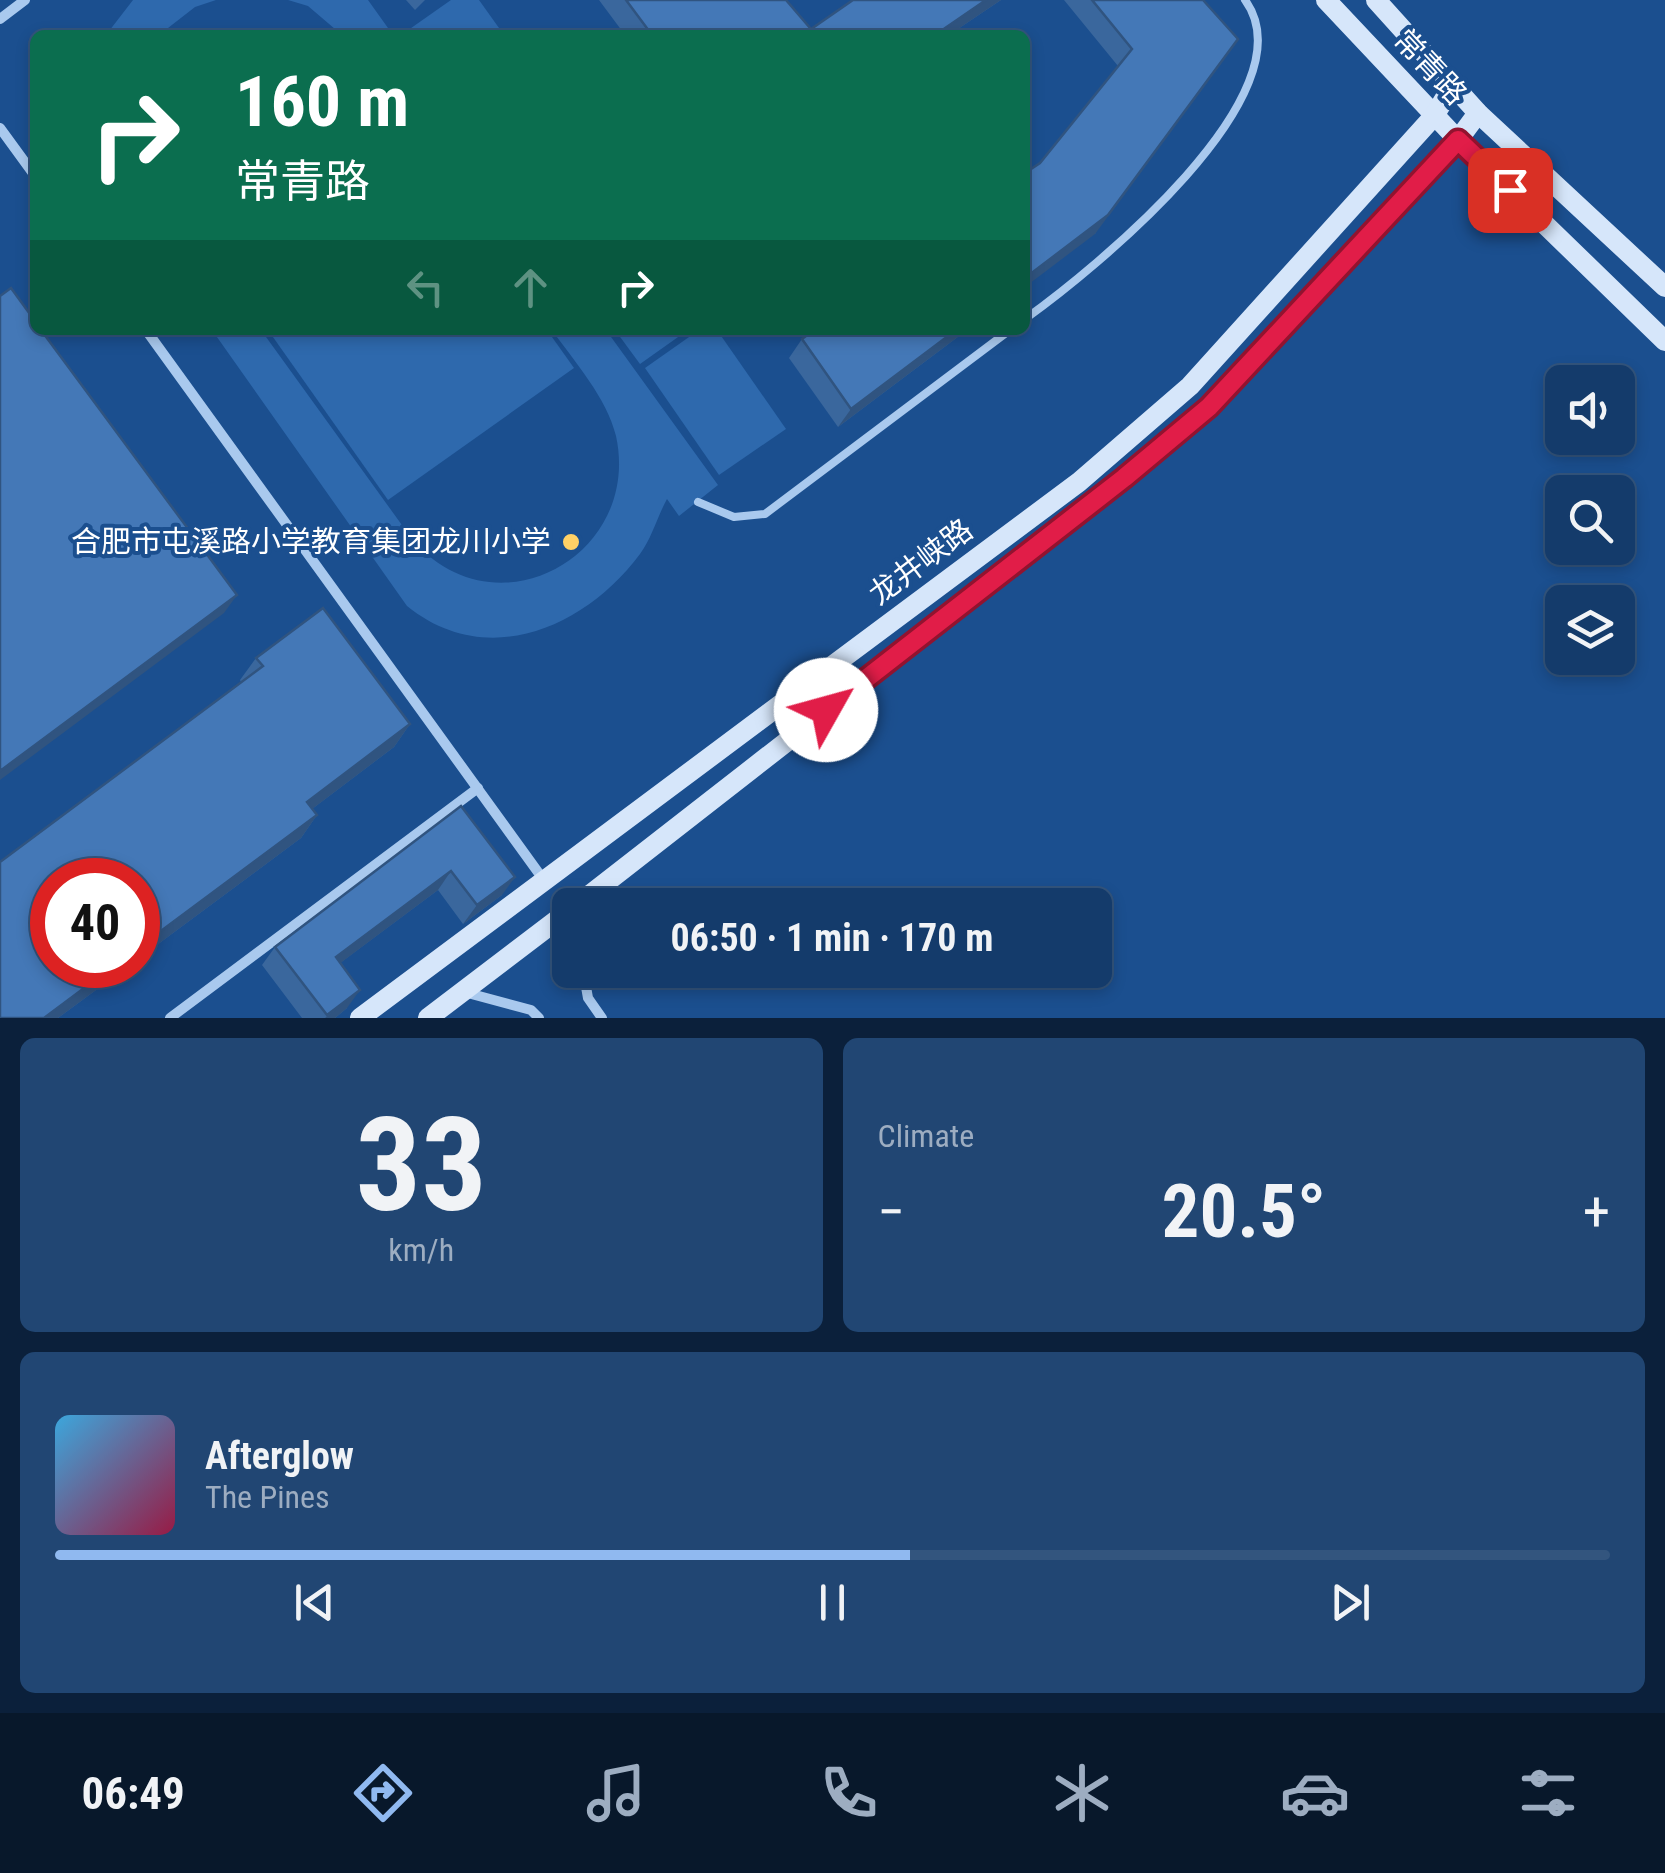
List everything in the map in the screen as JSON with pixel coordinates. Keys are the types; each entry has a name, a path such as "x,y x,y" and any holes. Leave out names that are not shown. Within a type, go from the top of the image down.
{"street":[{"path":"0,19 25,0"},
{"name":"常青路","path":"1326,0 1434,116 1665,341"},
{"name":"常青路","path":"1376,0 1478,113 1665,287"},
{"name":"龙井峡路","path":"360,1018 1079,482 1176,398 1434,116 1454,86"},
{"name":"龙井峡路","path":"602,888 1209,407 1458,140 1478,113"},
{"path":"0,128 30,169"},
{"path":"150,335 543,879"},
{"path":"170,1018 478,788"},
{"path":"428,1018 552,924"},
{"path":"586,988 588,998 602,1018"},
{"path":"463,991 531,1010 539,1018"}],"lane":[{"path":"1030,315 1078,281 1143,223 1224,126 1251,82 1259,49 1258,23 1245,0"},
{"path":"698,502 734,516 765,514 1003,335"}],"shaded area":[{"path":"133,0 216,0 195,7 165,30 110,30"},
{"path":"288,0 368,0 389,30 336,30 308,6"},
{"path":"451,0 479,0 500,30 408,30"},
{"path":"216,335 265,335 412,539 446,568 483,581 520,581 555,569 585,547 607,516 618,479 616,436 589,380 556,335 610,335 718,485 679,516 667,499 640,554 617,580 591,603 532,632 501,637 469,635 437,625 407,606"},
{"path":"272,335 551,335 574,368 388,500"},
{"path":"619,335 681,335 640,364"},
{"path":"692,335 720,335 786,429 719,475 645,368"}],"building":[{"path":"626,0 786,0 811,29 853,0 986,0 942,30 648,30"},
{"path":"1092,0 1203,0 1238,39 1108,215 1030,274 1030,170 1040,163 1132,49"},
{"path":"11,288 30,314 30,335 45,335 237,595 0,771 0,296"},
{"path":"807,335 949,335 851,409 802,339"},
{"path":"323,608 410,724 307,802 317,815 160,932 160,858 30,858 30,988 84,988 44,1018 0,1018 0,862 263,666 256,658"},
{"path":"461,806 515,877 477,905 451,871 336,957 360,990 327,1015 275,947"}],"place":[{"name":"合肥市屯溪路小学教育集团龙川小学","path":"571,542"}],"route":[{"path":"826,710 1209,407 1458,140 1510,190"}]}
